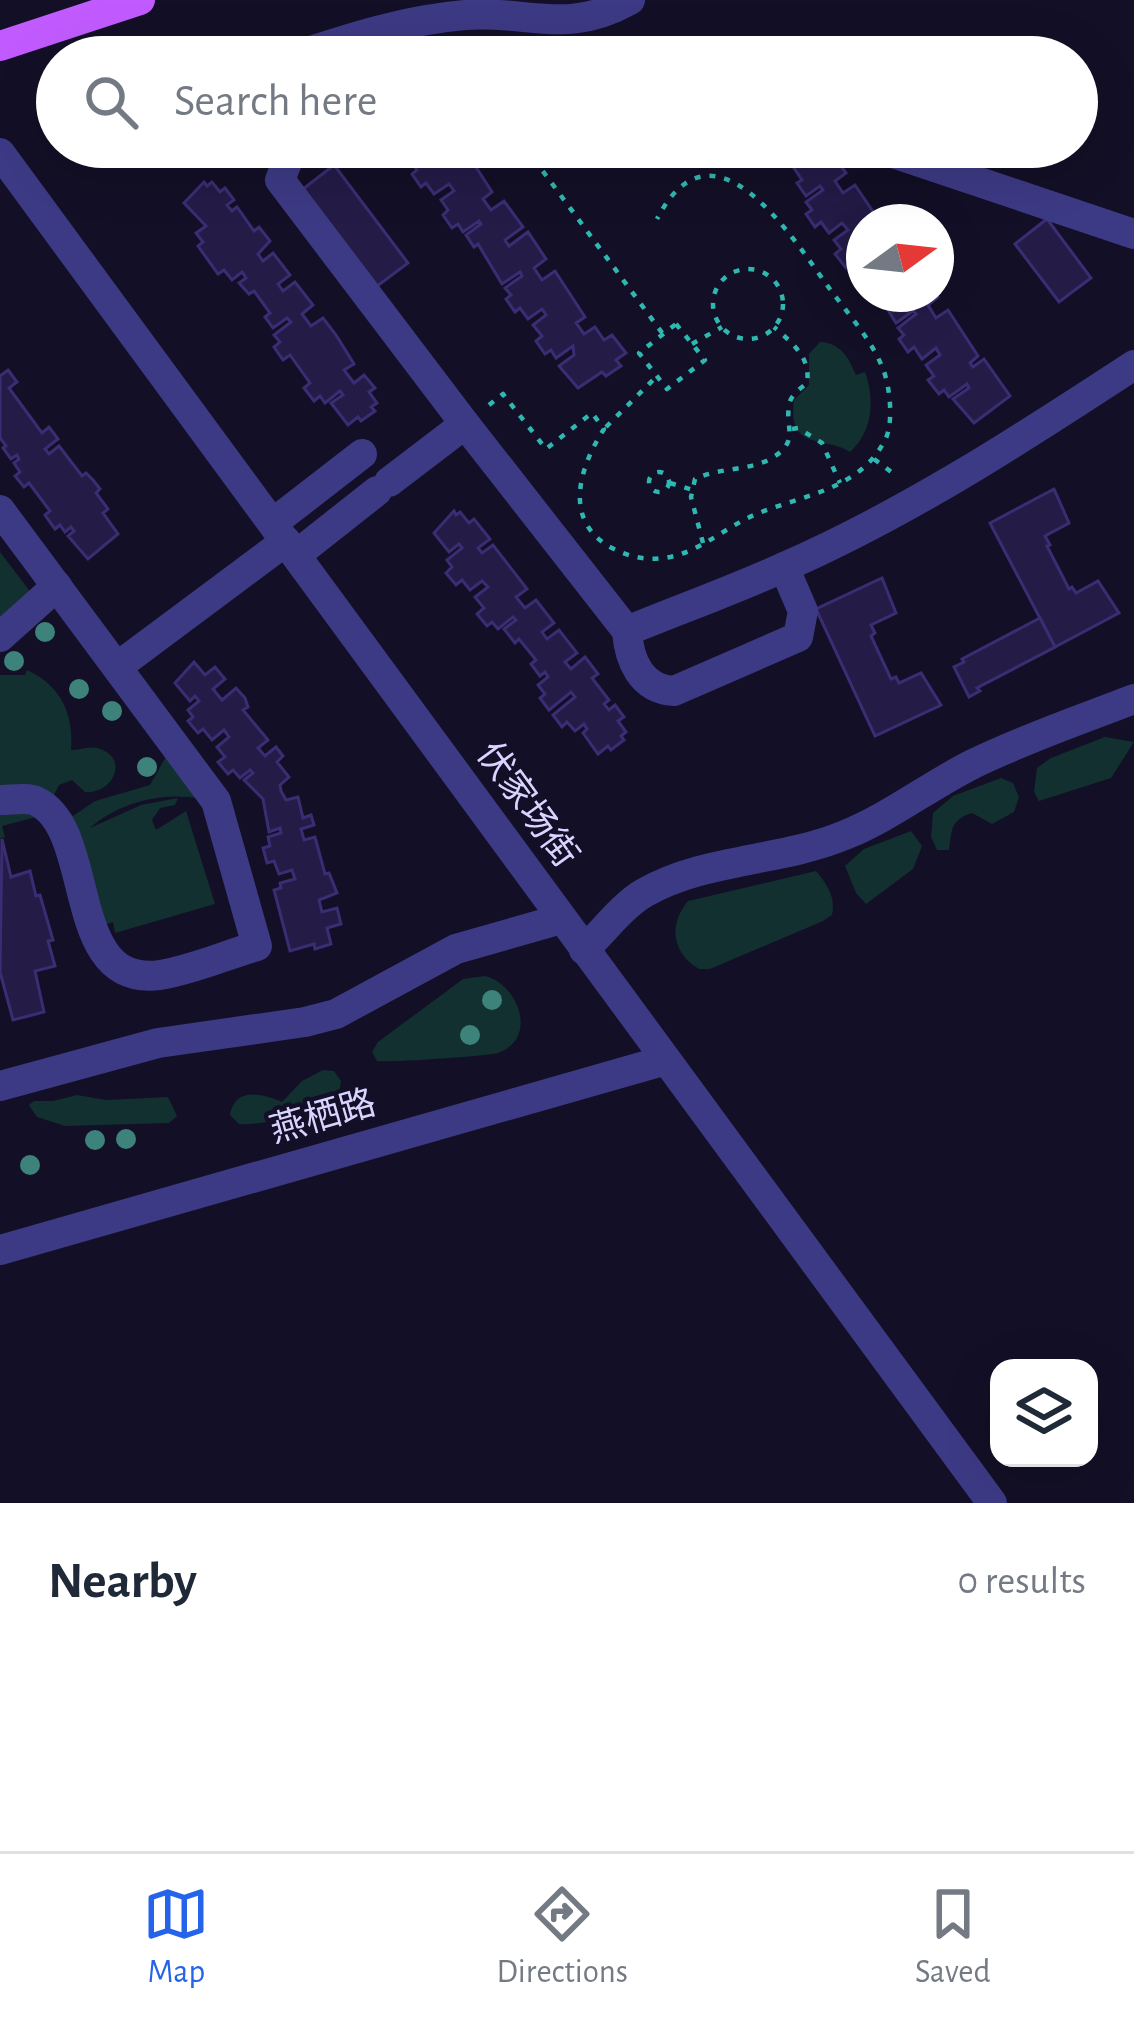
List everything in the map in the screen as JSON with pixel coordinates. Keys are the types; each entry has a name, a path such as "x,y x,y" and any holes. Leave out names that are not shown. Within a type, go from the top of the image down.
{"main road":[{"path":"0,46 140,0"}],"street":[{"path":"355,36 382,27 494,14 552,22 608,12 630,0"},
{"name":"伏家场街","path":"0,153 992,1503"},
{"path":"284,168 280,180 627,631 636,669 654,686 674,691 798,638 803,611 784,568"},
{"path":"938,168 1134,233"},
{"path":"627,631 784,568 892,513 1010,446 1134,365"},
{"path":"117,668 285,539 383,487 465,424"},
{"path":"285,539 362,454"},
{"path":"0,510 216,801 257,946 157,976 111,961 92,929 65,836 35,800 0,800"},
{"path":"0,637 57,586"},
{"path":"584,950 639,896 684,874 791,853 840,837 877,821 977,762 1134,699"},
{"path":"0,1086 158,1043 335,1014 456,949 562,919"},
{"name":"燕栖路","path":"0,1250 666,1060"}],"path":[{"path":"540,168 663,334"},
{"path":"657,219 671,192 686,180 718,175 755,194 790,234 884,370 889,435 874,459 840,483 756,514 669,558 644,560 591,535 578,511 591,448 657,376"},
{"path":"762,273 778,287 782,311 774,327 747,340 722,327 713,306 714,293 730,274 762,273"},
{"path":"676,323 692,344 705,360 668,389 639,353 676,323"},
{"path":"692,344 722,327"},
{"path":"704,543 695,479 766,462 782,451 792,430 791,398 807,382 808,369 804,358 774,327"},
{"path":"465,424 502,394 546,449 592,413 604,429"},
{"path":"792,430 798,428 822,443 840,483"},
{"path":"669,482 693,490"}],"green space":[{"path":"820,342 839,348 856,375 865,372 868,383 867,425 850,452 810,439 796,428 794,400 809,385 809,354"},
{"path":"0,552 32,594 0,627"},
{"path":"27,670 48,684 62,702 70,724 71,750 97,748 109,754 116,768 103,788 85,792 72,780 59,785 53,797 73,816 95,801 150,785 168,753 200,799 171,797 142,801 90,828 141,805 178,798 175,805 160,808 152,820 156,830 186,811 215,904 115,933 113,922 104,925 40,816 2,826 5,837 0,839 0,675 25,675"},
{"path":"1105,737 1134,742 1111,778 1039,801 1034,792 1037,768"},
{"path":"1001,778 1013,783 1019,797 1014,812 992,824 972,813 965,816 953,827 949,850 937,850 931,837 933,813 953,796"},
{"path":"911,831 922,846 913,869 866,904 845,866 864,849"},
{"path":"816,871 833,903 832,915 823,921 710,969 699,969 678,947 677,920 688,901"},
{"path":"485,976 507,989 519,1012 521,1024 511,1046 490,1054 377,1061 372,1052 378,1042 463,979"},
{"path":"323,1070 334,1071 341,1081 339,1093 317,1105 251,1124 239,1124 230,1115 244,1096 282,1102 302,1081"},
{"path":"77,1095 106,1100 168,1097 177,1116 169,1123 65,1126 37,1117 29,1105"}],"building":[{"path":"336,168 408,263 376,287 303,189"},
{"path":"477,168 492,192 483,199 491,210 504,201 523,227 505,240 509,246 528,232 546,259 534,268 542,280 555,271 585,317 576,323 584,334 595,327 604,340 612,335 626,353 616,360 621,366 578,388 559,366 574,355 573,346 556,358 551,350 545,354 536,341 542,336 533,325 546,315 542,309 528,319 506,299 511,295 505,288 522,276 520,272 502,284 478,244 474,247 466,235 479,221 463,232 458,224 452,228 443,215 448,210 441,200 454,191 449,184 434,194 426,183 421,187 412,174"},
{"path":"794,168 842,168 846,173 835,181 843,193 855,185 868,204 846,204 846,228 842,223 829,233 821,222 815,227 806,214 812,210 806,202 823,190 820,186 806,196 797,183 802,180"},
{"path":"204,182 207,186 212,182 220,192 225,188 234,200 227,205 232,211 237,207 254,231 259,227 270,241 258,254 263,261 273,253 290,275 278,284 283,291 295,282 313,305 302,314 311,326 323,318 354,364 344,370 354,383 364,375 375,388 369,392 377,403 371,407 375,411 361,421 358,417 348,425 331,403 343,395 340,391 325,403 320,396 314,401 304,388 310,383 290,355 283,360 274,347 280,342 274,335 291,322 287,318 273,328 265,317 270,313 254,291 249,294 239,283 246,278 242,272 232,280 224,270 218,274 198,246 203,242 196,233 206,226 184,203"},
{"path":"1047,219 1091,278 1059,302 1015,244"},
{"path":"846,231 846,268 835,254 841,249 834,240"},
{"path":"889,312 912,312 896,323"},
{"path":"932,312 936,318 949,312 978,356 970,363 973,367 984,359 1010,396 974,423 953,399 969,388 967,384 949,397 944,390 939,394 928,380 934,376 926,365 940,355 936,348 922,359 914,347 908,352 899,339 904,335 898,328 916,314"},
{"path":"8,370 17,382 9,388 42,433 49,427 58,439 45,449 49,454 59,446 82,476 86,473 100,489 96,493 108,509 103,513 118,534 88,559 68,536 74,531 71,527 65,532 60,525 55,529 45,515 50,511 29,483 24,487 15,476 20,472 14,463 17,455 11,459 3,448 0,376"},
{"path":"1054,489 1069,523 1045,536 1069,589 1076,593 1098,581 1119,613 1055,647 990,523"},
{"path":"454,511 469,523 474,519 490,539 478,548 482,553 493,545 527,589 516,597 525,608 536,600 554,623 542,632 547,639 559,630 577,653 565,662 571,669 585,657 598,674 592,678 609,700 604,704 609,710 615,705 624,717 618,721 626,732 621,736 624,740 611,750 608,746 598,754 583,733 584,724 575,731 567,722 562,727 553,715 575,697 571,692 549,710 538,685 548,677 545,672 540,676 531,664 536,660 504,629 516,620 513,617 498,629 492,622 487,626 477,614 484,608 475,597 488,587 482,581 470,590 462,580 456,585 446,573 452,567 447,560 462,548 459,544 449,552 434,533"},
{"path":"882,578 896,613 871,625 875,633 871,636 891,679 896,677 899,683 921,673 941,705 875,736 816,609"},
{"path":"1040,618 1055,647 977,688 980,691 969,697 954,667"},
{"path":"194,662 205,675 215,667 225,679 213,689 222,700 236,688 245,698 248,707 243,710 268,740 258,748 265,756 276,747 283,756 277,762 289,777 280,785 281,791 286,800 298,797 303,818 311,815 314,825 301,829 304,840 315,837 325,874 329,873 337,893 319,900 322,912 337,908 341,924 327,928 331,944 290,951 274,890 295,879 292,870 279,874 274,861 267,863 263,848 270,846 268,837 281,833 280,828 269,832 263,799 244,780 253,773 250,770 240,778 233,770 228,774 218,762 225,757 217,747 229,737 224,730 212,740 188,721 193,717 188,710 199,701 195,696 190,701 175,683"},
{"path":"2,839 11,877 30,871 53,940 48,941 55,966 35,971 44,1012 13,1020 0,972"}]}
